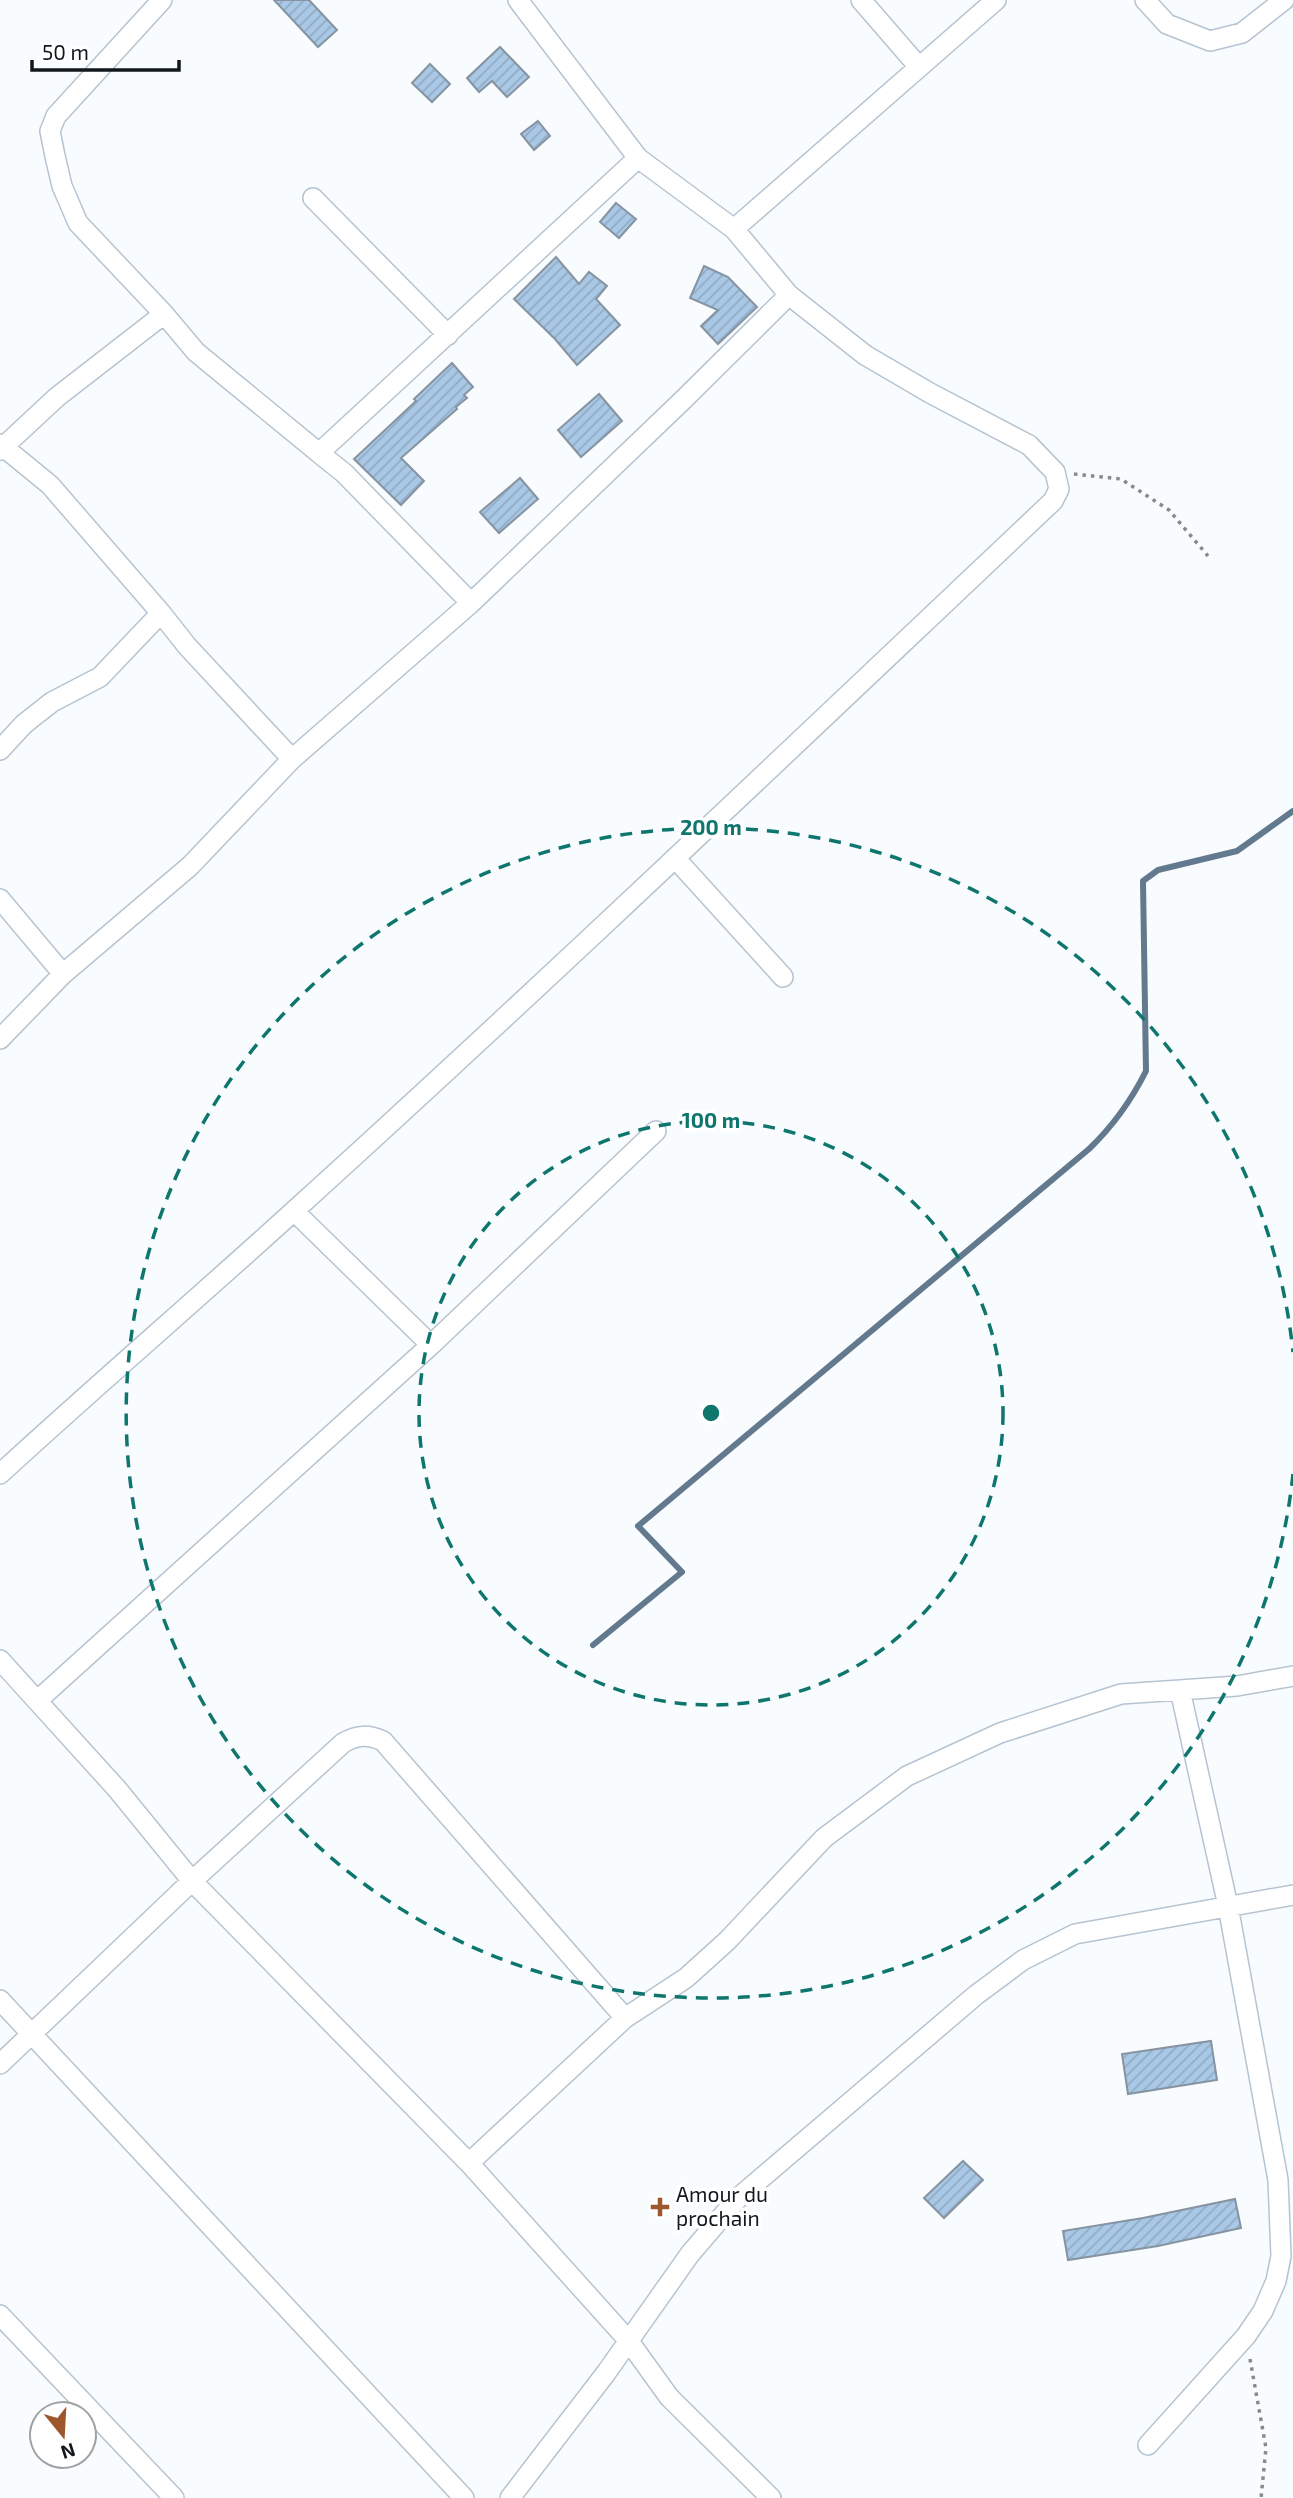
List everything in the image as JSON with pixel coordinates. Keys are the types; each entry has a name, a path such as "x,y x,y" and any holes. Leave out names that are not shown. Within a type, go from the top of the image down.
{"street":[{"path":"162,0 57,116 50,131 62,187 78,223 196,352 344,473 471,603"},
{"path":"0,1475 294,1211 674,858 1053,501 1059,488 1055,472 1029,445 864,355 789,295 734,229 638,158 518,0"},
{"path":"861,0 919,67"},
{"path":"734,229 996,0"},
{"path":"1145,0 1167,24 1210,41 1242,33 1284,0"},
{"path":"319,453 638,158"},
{"path":"313,198 448,335"},
{"path":"0,1039 63,974 190,866 292,760 471,603 789,295"},
{"path":"164,314 57,397 1,447 50,485 187,646 292,760"},
{"path":"0,750 24,724 52,702 100,677 161,613"},
{"path":"674,858 783,977"},
{"path":"0,899 63,974"},
{"path":"38,1700 431,1345 656,1130"},
{"path":"294,1211 431,1345"},
{"path":"0,1660 117,1789 192,1881 469,2163 628,2340 669,2397 771,2498"},
{"path":"469,2163 625,2018 686,1978 727,1941 824,1838 907,1776 1000,1733 1121,1694 1237,1686 1293,1676"},
{"path":"1148,2445 1246,2336 1263,2311 1276,2281 1281,2256 1285,2179 1180,1690"},
{"path":"0,2064 343,1742 362,1735 383,1741 625,2018"},
{"path":"510,2498 690,2254 738,2198 976,1995 1023,1960 1074,1934 1293,1895"},
{"path":"0,2000 464,2498"},
{"path":"0,2315 174,2498"}],"path":[{"path":"1055,472 1121,479 1169,510 1208,556"},
{"path":"1246,2336 1265,2433 1261,2498"}],"building":[{"path":"274,0 309,0 337,30 318,47"},
{"path":"500,47 529,77 507,97 492,81 479,92 467,78"},
{"path":"430,64 450,84 432,102 412,83"},
{"path":"538,121 550,136 534,150 521,134"},
{"path":"616,203 636,219 619,238 600,222"},
{"path":"556,257 579,284 589,272 607,286 596,299 620,325 577,365 514,299"},
{"path":"704,266 728,277 757,307 718,344 701,326 718,310 690,298"},
{"path":"452,363 473,387 464,395 467,398 457,409 401,458 424,481 401,505 354,459"},
{"path":"599,394 622,421 581,457 558,430"},
{"path":"520,478 538,499 499,533 480,512"},
{"path":"1211,2041 1217,2080 1128,2094 1122,2054"},
{"path":"963,2161 983,2180 944,2218 924,2198"},
{"path":"1235,2199 1241,2228 1158,2246 1068,2260 1063,2231"}],"waterway":[{"path":"593,1645 682,1572 638,1526 1089,1149 1121,1113 1146,1071 1143,881 1158,870 1237,851 1293,811"}],"place":[{"name":"Amour du prochain","path":"660,2207"}]}
